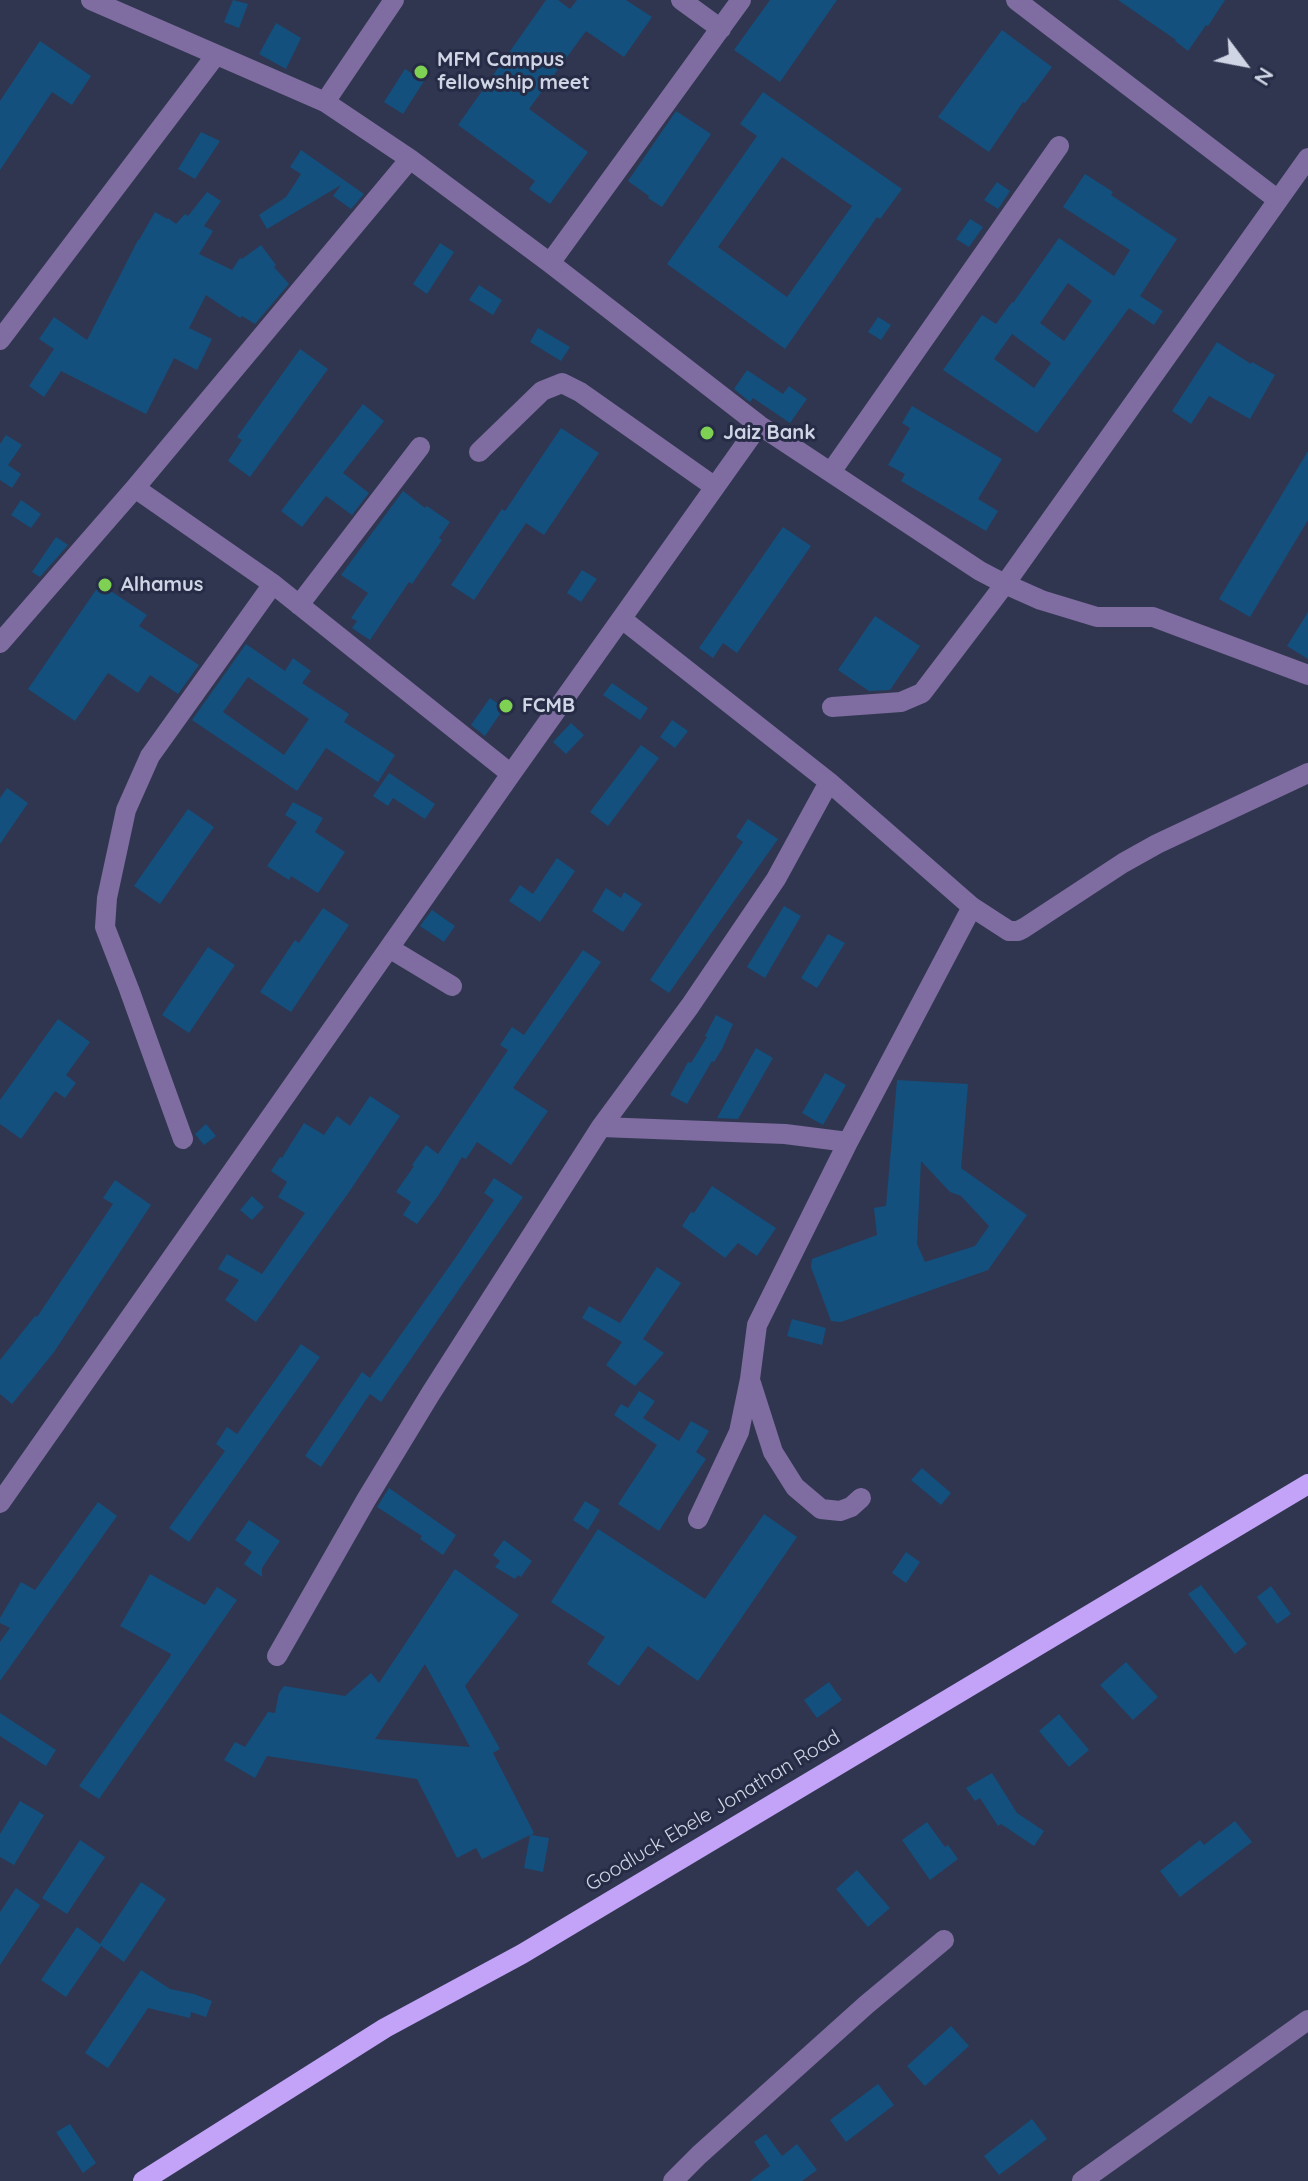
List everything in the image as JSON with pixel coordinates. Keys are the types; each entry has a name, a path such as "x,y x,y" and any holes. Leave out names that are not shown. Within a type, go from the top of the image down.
{"main road":[{"name":"Goodluck Ebele Jonathan Road","path":"143,2181 385,2028 535,1946 1308,1484"}],"street":[{"path":"91,0 325,102 410,159 550,263 759,425 980,571 1041,600 1097,617 1153,617 1308,675"},
{"path":"325,102 394,0"},
{"path":"681,0 721,29"},
{"path":"550,263 741,0"},
{"path":"1016,0 1278,200"},
{"path":"0,340 216,55"},
{"path":"831,472 1059,146"},
{"path":"832,707 901,702 922,693 1005,584 1308,158"},
{"path":"0,643 135,488 410,159"},
{"path":"479,452 542,391 562,383 580,392 715,487"},
{"path":"0,1503 759,425"},
{"path":"299,605 420,447"},
{"path":"135,488 273,584 511,774"},
{"path":"183,1139 105,927 107,898 126,810 150,756 273,584"},
{"path":"622,619 829,782 972,907 1009,931 1018,931 1157,844 1308,773"},
{"path":"277,1656 374,1487 601,1127 690,1006 776,879 829,782"},
{"path":"698,1519 739,1432 757,1325 848,1142 972,907"},
{"path":"389,948 452,986"},
{"path":"601,1127 785,1134 848,1142"},
{"path":"750,1379 773,1452 795,1487 821,1509 840,1511 861,1498"},
{"path":"673,2181 866,2005 944,1940"},
{"path":"1082,2181 1308,2020"}],"building":[{"path":"233,0 248,4 239,28 224,22"},
{"path":"546,0 558,0 570,9 577,0 626,0 652,17 624,57 586,31 529,109 588,152 550,204 529,189 535,181 458,125"},
{"path":"770,0 837,0 780,82 734,50"},
{"path":"1118,0 1225,0 1188,51"},
{"path":"276,23 301,38 286,69 259,54"},
{"path":"1002,30 1052,67 1023,102 989,152 938,117"},
{"path":"40,41 91,76 72,105 52,92 0,170 0,101"},
{"path":"405,69 424,81 403,114 384,102"},
{"path":"763,92 902,189 880,219 877,217 785,349 667,264 757,136 740,124","holes":["782,157 852,206 787,297 718,247"]},
{"path":"676,111 711,134 662,207 628,181"},
{"path":"201,132 220,141 195,179 178,169"},
{"path":"301,150 364,194 351,209 333,196 341,185 267,229 259,215 286,197 301,174 290,167"},
{"path":"1085,174 1177,239 1140,296 1163,311 1154,325 1129,308 1037,433 943,370 982,315 996,324 1059,238 1114,276 1130,250 1063,207","holes":["1068,283 1092,301 1064,341 1040,323","1012,334 1051,363 1034,388 994,359"]},
{"path":"997,182 1010,191 998,209 984,200"},
{"path":"207,192 221,201 204,226 213,231 199,254 232,270 240,258 261,245 289,284 255,324 242,316 240,318 206,295 189,328 212,339 197,370 174,358 146,414 61,371 44,397 29,386 54,349 39,339 54,317 87,340 155,212 176,224 185,214 188,216"},
{"path":"970,219 983,227 969,247 956,239"},
{"path":"440,243 454,252 427,294 413,284"},
{"path":"479,285 502,300 493,315 469,300"},
{"path":"878,317 891,325 881,340 868,332"},
{"path":"538,328 570,347 561,361 530,342"},
{"path":"1217,342 1275,375 1250,419 1209,396 1191,424 1172,411"},
{"path":"300,349 328,369 250,477 228,461 242,440 237,437"},
{"path":"747,370 783,394 789,386 807,399 790,423 753,398 750,402 734,389"},
{"path":"363,404 384,421 343,473 369,493 352,515 326,496 302,527 281,511"},
{"path":"912,406 1002,459 978,499 998,511 986,531 901,481 905,474 888,465 910,428 902,423"},
{"path":"561,428 599,453 544,535 526,523 474,600 451,585"},
{"path":"6,435 22,445 8,465 21,474 12,488 0,480 0,444"},
{"path":"1308,451 1308,520 1250,617 1219,599"},
{"path":"403,491 450,522 439,538 442,540 370,640 352,628 357,621 351,618 368,593 341,575"},
{"path":"21,500 41,514 31,528 11,515"},
{"path":"783,527 811,546 737,653 723,643 713,658 699,648"},
{"path":"56,537 68,545 40,577 32,572"},
{"path":"582,570 597,579 581,602 567,593"},
{"path":"100,584 147,615 139,626 199,665 178,694 150,675 138,693 108,673 75,721 28,689"},
{"path":"1308,612 1308,659 1287,646"},
{"path":"875,616 920,646 890,690 869,691 838,670"},
{"path":"246,644 285,671 293,658 311,671 302,683 349,714 344,722 395,755 378,782 326,748 297,791 192,720","holes":["248,677 309,719 284,755 223,712"]},
{"path":"612,683 648,708 640,720 603,695"},
{"path":"490,698 504,708 485,736 471,725"},
{"path":"672,720 688,731 675,748 660,737"},
{"path":"571,723 584,735 566,754 553,742"},
{"path":"641,745 659,758 608,826 590,812"},
{"path":"389,773 435,804 425,819 393,798 388,806 373,796"},
{"path":"7,788 28,803 0,844 0,798"},
{"path":"293,802 323,818 315,832 345,852 318,893 267,866 297,822 285,815"},
{"path":"188,809 214,827 160,904 134,886"},
{"path":"748,819 778,839 669,993 650,980 743,842 736,837"},
{"path":"557,858 575,871 540,922 509,901 520,885 533,894"},
{"path":"606,888 621,898 624,892 642,904 623,932 592,911"},
{"path":"784,906 801,916 765,978 747,967"},
{"path":"323,908 349,925 291,1012 260,992 295,940 299,943"},
{"path":"432,910 455,926 444,942 420,926"},
{"path":"828,934 845,943 817,988 801,978"},
{"path":"208,947 235,965 189,1033 162,1015"},
{"path":"583,950 601,962 513,1088 548,1111 511,1165 477,1142 466,1159 462,1157 417,1224 403,1215 411,1202 396,1192 412,1165 426,1145 438,1154 508,1050 500,1045 512,1027 524,1035"},
{"path":"716,1015 733,1024 722,1049 687,1104 670,1095 688,1062 691,1063 707,1037"},
{"path":"58,1019 90,1042 66,1075 76,1083 65,1098 55,1091 21,1139 0,1124 0,1100"},
{"path":"756,1048 773,1058 738,1119 717,1118"},
{"path":"825,1073 846,1085 823,1125 802,1113"},
{"path":"897,1080 968,1084 961,1168 1027,1215 988,1270 841,1322 831,1321 811,1267 812,1259 877,1235 874,1208 886,1206","holes":["921,1161 950,1192 961,1196 989,1226 975,1246 925,1262 917,1244"]},
{"path":"370,1096 400,1116 256,1322 225,1300 239,1280 218,1269 227,1254 262,1274 305,1213 278,1197 287,1182 271,1171 304,1123 324,1135 337,1116 350,1126"},
{"path":"206,1124 216,1136 204,1145 195,1134"},
{"path":"494,1178 523,1197 381,1402 370,1394 321,1467 305,1456 362,1372 370,1378 456,1257 494,1200 484,1193"},
{"path":"115,1180 151,1205 54,1352 12,1404 0,1394 0,1360 37,1317 113,1204 103,1198"},
{"path":"712,1186 776,1228 757,1256 738,1243 725,1258 682,1226"},
{"path":"252,1196 264,1207 252,1220 240,1210"},
{"path":"657,1267 681,1283 643,1339 664,1353 635,1386 606,1365 622,1342 582,1318 589,1306 620,1323"},
{"path":"792,1319 826,1328 822,1345 787,1336"},
{"path":"301,1344 320,1357 189,1542 169,1528 225,1451 216,1444 227,1427 237,1434"},
{"path":"639,1391 655,1401 643,1418 679,1441 691,1421 709,1431 696,1452 706,1459 659,1531 618,1504 657,1445 614,1415 621,1404 628,1408"},
{"path":"922,1468 951,1493 941,1505 911,1480"},
{"path":"389,1488 456,1535 443,1555 420,1539 422,1536 377,1507"},
{"path":"585,1501 600,1510 588,1530 573,1520"},
{"path":"98,1502 117,1516 0,1681 0,1642 10,1628 0,1623 0,1618 21,1582 35,1590"},
{"path":"764,1514 797,1537 698,1681 648,1646 619,1686 587,1664 605,1637 551,1602 598,1529 705,1599"},
{"path":"249,1520 280,1541 262,1568 262,1577 244,1564 252,1552 235,1540"},
{"path":"504,1540 532,1561 521,1577 518,1575 515,1579 495,1567 500,1561 493,1555"},
{"path":"906,1552 920,1562 906,1583 892,1573"},
{"path":"455,1569 519,1615 465,1686 500,1749 493,1753 534,1833 531,1835 549,1838 543,1872 524,1868 530,1835 482,1859 476,1848 457,1858 417,1779 267,1756 255,1778 224,1760 235,1742 245,1747 268,1712 275,1713 279,1693 284,1686 345,1696 371,1673 379,1683","holes":["425,1664 470,1747 375,1739"]},
{"path":"150,1574 205,1605 217,1587 237,1600 99,1799 79,1786 171,1654 120,1626"},
{"path":"1201,1585 1247,1644 1235,1654 1188,1594"},
{"path":"1271,1586 1291,1614 1277,1624 1257,1597"},
{"path":"1126,1662 1158,1697 1133,1720 1100,1685"},
{"path":"829,1682 842,1700 817,1718 804,1700"},
{"path":"0,1713 56,1750 46,1766 0,1736"},
{"path":"1059,1714 1089,1750 1069,1767 1039,1731"},
{"path":"992,1773 1017,1813 1044,1831 1034,1846 1001,1824 998,1826 980,1798 975,1801 966,1788"},
{"path":"20,1801 44,1815 14,1865 0,1857 0,1834"},
{"path":"1235,1821 1252,1842 1180,1897 1160,1871 1200,1840 1204,1845"},
{"path":"927,1822 958,1859 930,1880 902,1840"},
{"path":"80,1840 105,1857 67,1914 42,1898"},
{"path":"857,1870 890,1908 868,1927 836,1889"},
{"path":"141,1882 166,1899 124,1962 101,1946 66,1997 41,1980 77,1927 100,1944"},
{"path":"16,1888 40,1905 0,1965 0,1912"},
{"path":"141,1970 170,1989 212,2001 206,2017 191,2012 190,2018 148,2008 108,2068 85,2053"},
{"path":"951,2026 969,2046 925,2086 907,2066"},
{"path":"878,2084 894,2105 846,2142 830,2120"},
{"path":"1032,2119 1047,2139 999,2175 984,2156"},
{"path":"70,2124 96,2163 83,2173 56,2132"},
{"path":"766,2134 782,2156 797,2144 817,2170 802,2181 750,2181 770,2166 754,2142"}],"place":[{"name":"MFM Campus fellowship meet","path":"421,72"},
{"name":"Jaiz Bank","path":"707,433"},
{"name":"Alhamus","path":"105,585"},
{"name":"FCMB","path":"506,706"}]}
